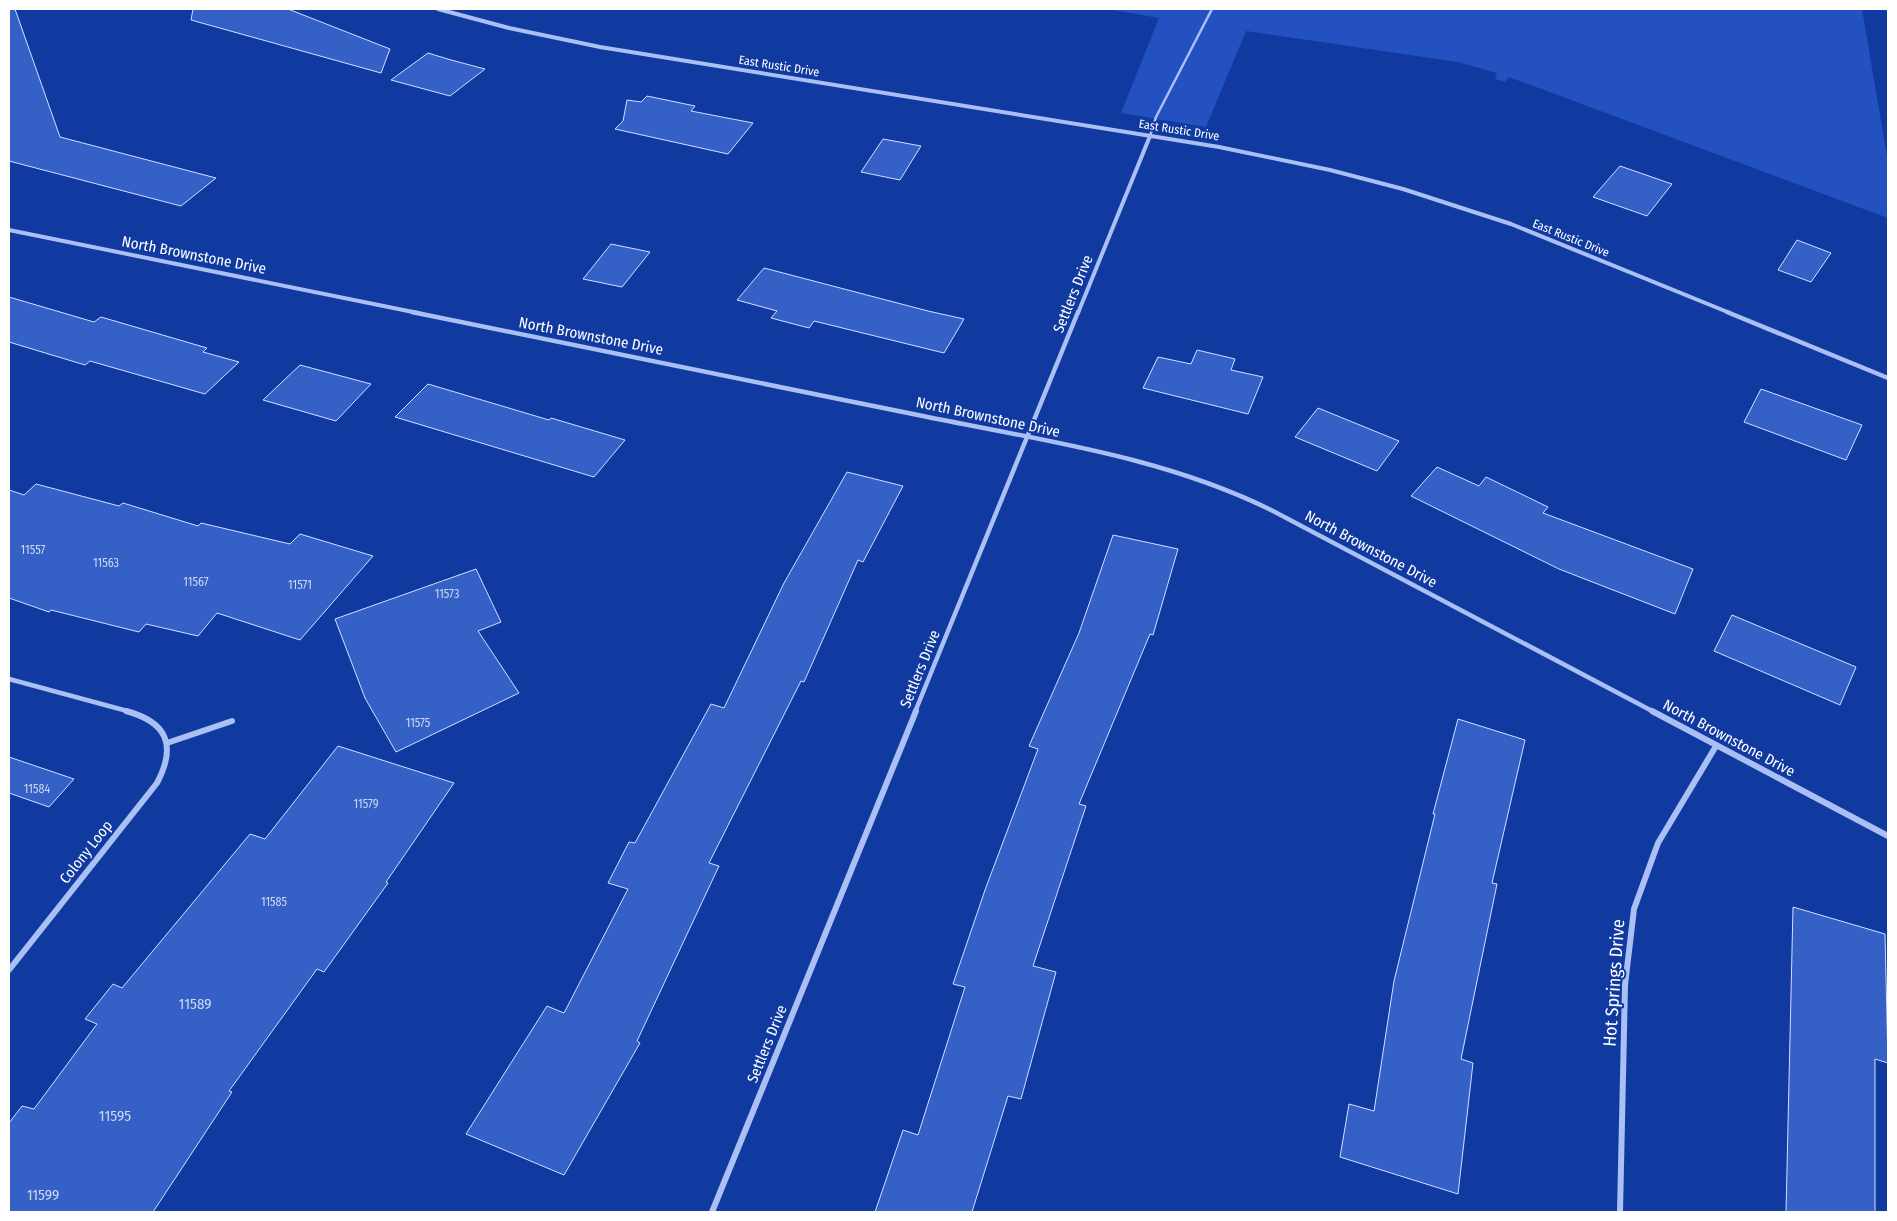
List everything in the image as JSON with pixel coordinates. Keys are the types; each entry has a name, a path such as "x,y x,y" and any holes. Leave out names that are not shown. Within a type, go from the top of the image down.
{"street":[{"name":"East Rustic Drive","path":"438,9 509,28 600,47 1150,136 1292,161 1383,183 1457,205 1511,224 1888,378"},
{"name":"Settlers Drive","path":"712,1212 1150,136"},
{"name":"North Brownstone Drive","path":"9,230 1028,438 1160,467 1234,493 1340,546 1888,836"},
{"path":"9,679 144,716 157,726 167,743 232,721"},
{"name":"Colony Loop","path":"9,970 156,783 164,770 167,760 167,743"},
{"name":"Hot Springs Drive","path":"1620,1212 1625,985 1634,909 1658,843 1716,746"}],"lane":[{"path":"1150,136 1156,117 1212,9"}],"shaded area":[{"path":"1107,9 1862,9 1888,163 1888,218 1509,77 1505,82 1495,79 1497,73 1458,62 1246,31 1206,127 1121,113 1159,18"}],"building":[{"path":"9,9 15,9 60,137 216,178 181,206 9,161"},
{"path":"193,9 288,9 390,49 381,73 191,20"},
{"path":"428,53 485,69 450,96 391,80"},
{"path":"647,96 695,106 691,111 753,123 728,154 615,129 623,121 627,100 641,102"},
{"path":"883,139 921,146 900,180 861,172"},
{"path":"1620,166 1672,184 1647,216 1593,197"},
{"path":"1797,240 1831,253 1811,282 1778,270"},
{"path":"611,244 650,252 622,287 583,279"},
{"path":"764,268 964,319 944,353 814,321 809,328 771,318 777,311 737,300"},
{"path":"9,297 94,322 101,317 207,348 203,352 239,362 205,394 90,361 85,365 9,342"},
{"path":"1197,350 1235,359 1231,370 1263,377 1248,414 1143,388 1158,357 1191,364"},
{"path":"300,365 371,384 336,421 263,400"},
{"path":"428,384 549,420 551,418 625,440 594,477 395,417"},
{"path":"1761,389 1862,425 1846,460 1744,422"},
{"path":"1318,408 1399,441 1377,471 1295,437"},
{"path":"1437,467 1479,486 1486,477 1548,507 1543,513 1693,569 1675,614 1559,569 1411,496"},
{"path":"847,472 903,486 863,562 858,560 804,682 801,681 709,863 719,866 637,1041 640,1043 564,1175 466,1134 547,1006 564,1013 628,889 608,883 629,842 635,843 711,704 724,708 784,583"},
{"path":"36,484 119,506 123,503 198,526 201,523 290,544 300,534 373,556 300,640 217,613 198,636 146,624 139,632 51,610 49,612 9,598 9,490 24,495"},
{"path":"1113,535 1178,549 1153,635 1150,634 1079,804 1086,806 1033,966 1056,972 1021,1099 1008,1096 972,1212 875,1212 903,1130 918,1135 965,987 953,984 985,890 1038,749 1029,746 1079,633"},
{"path":"476,569 501,622 478,631 519,693 396,752 365,698 335,619"},
{"path":"1732,615 1856,667 1840,705 1714,651"},
{"path":"1458,719 1525,740 1492,883 1497,884 1461,1059 1473,1063 1458,1194 1340,1157 1349,1104 1374,1111 1394,981 1435,814 1433,814"},
{"path":"338,746 454,783 386,882 388,883 324,972 317,969 229,1091 232,1092 153,1212 9,1212 9,1123 22,1106 34,1109 97,1024 85,1019 113,984 122,988 250,834 265,839"},
{"path":"9,757 74,779 49,807 9,793"},
{"path":"1793,907 1885,934 1888,1063 1875,1059 1875,1212 1786,1212"}]}
